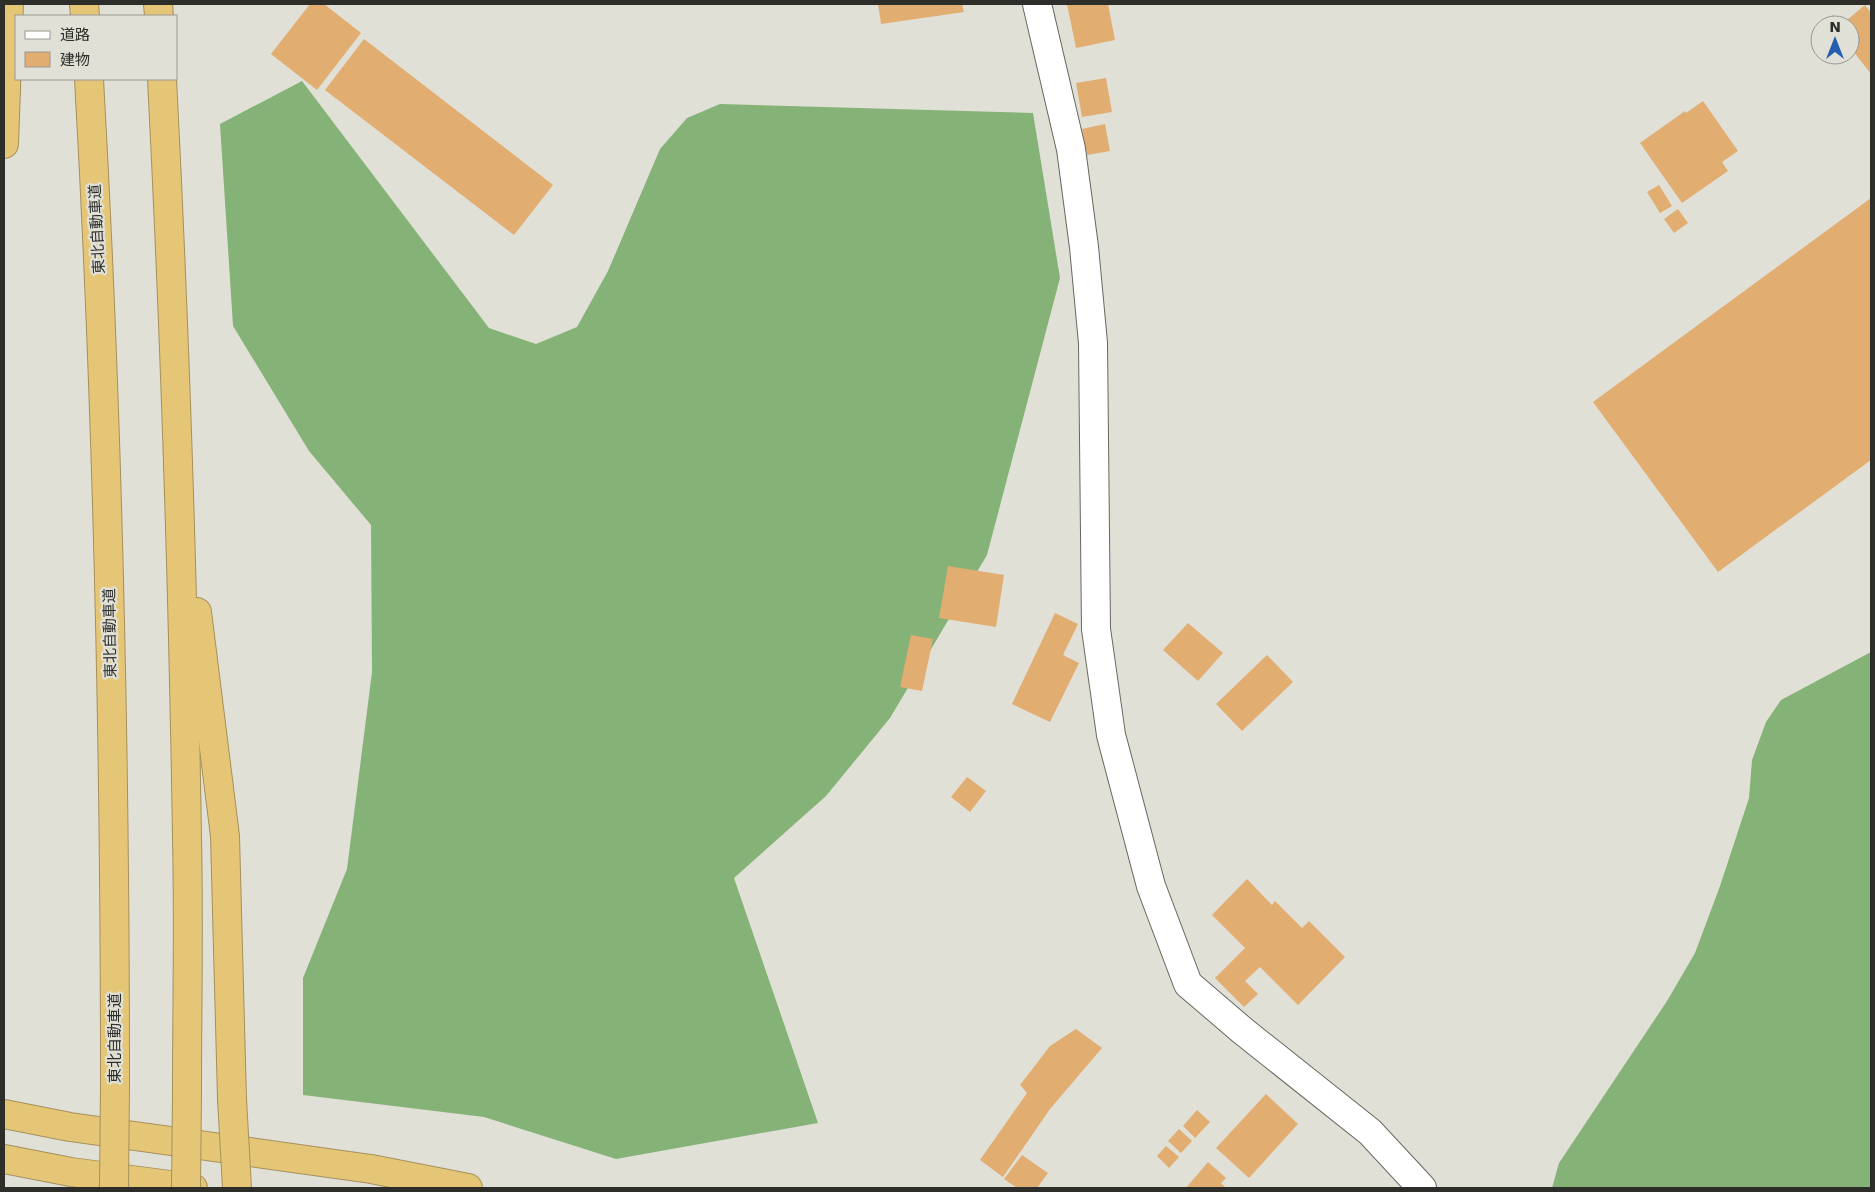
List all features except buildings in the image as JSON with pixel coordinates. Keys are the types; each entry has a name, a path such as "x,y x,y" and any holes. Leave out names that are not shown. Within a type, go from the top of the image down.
{"highway":[{"path":"4,144 9,4"},
{"name":"東北自動車道","path":"89,80 107,460 115,837 114,1188"},
{"path":"162,80 178,460 187,840 186,1188"},
{"path":"178,460 225,836 232,1099 237,1188"},
{"path":"4,1114 70,1127 371,1169 468,1188"},
{"path":"4,1159 71,1172 193,1188"}],"street":[{"path":"1038,4 1071,149 1087,276 1093,343 1096,629 1111,735 1151,886 1188,984 1243,1031 1370,1132 1422,1188"}],"green space":[{"path":"302,81 489,328 536,344 577,327 608,271 660,149 687,118 720,104 1033,113 1060,278 987,555 890,718 826,796 734,878 818,1123 616,1159 484,1117 303,1095 303,978 347,869 372,672 371,525 309,451 233,326 220,124"},
{"path":"1871,652 1871,1188 1552,1188 1559,1163 1667,1001 1695,953 1720,886 1749,798 1752,760 1766,722 1781,700"}]}
